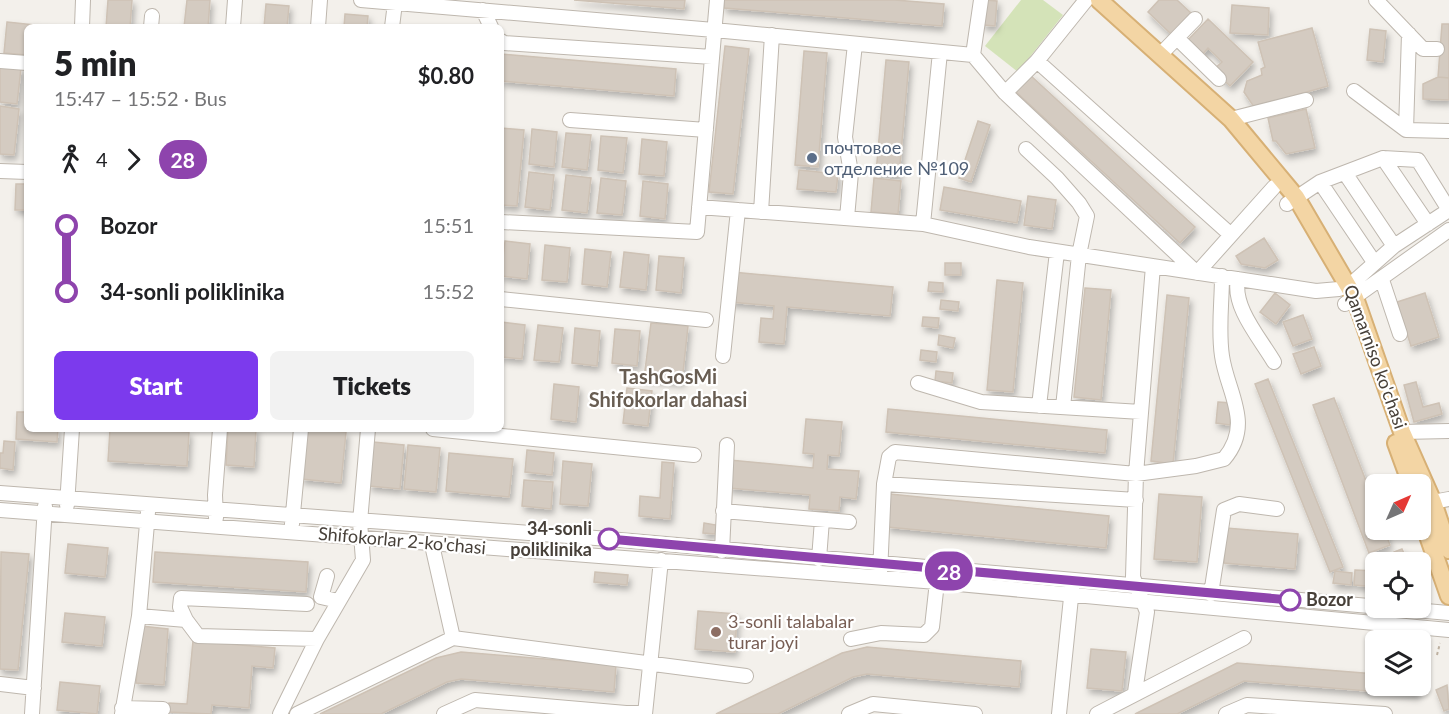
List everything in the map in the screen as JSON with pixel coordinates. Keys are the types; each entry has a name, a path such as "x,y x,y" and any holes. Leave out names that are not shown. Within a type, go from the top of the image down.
{"main road":[{"name":"Qamarniso ko'chasi","path":"1086,0 1221,125 1274,187 1291,201"},
{"name":"Qamarniso ko'chasi","path":"1099,0 1231,118 1291,201 1347,294 1402,432 1434,504 1449,550"},
{"name":"Qamarniso ko'chasi","path":"1347,294 1408,474"},
{"name":"Qamarniso ko'chasi","path":"1434,504 1449,596"}],"street":[{"path":"82,24 83,0"},
{"path":"233,24 235,0"},
{"path":"318,24 320,0"},
{"path":"361,0 772,35 973,55 1005,93 1197,273"},
{"path":"504,222 697,232 717,0"},
{"path":"973,55 981,0"},
{"path":"1005,93 1037,60 1086,0"},
{"path":"1376,0 1423,49 1437,49"},
{"path":"392,24 395,3"},
{"path":"483,10 490,24"},
{"path":"1160,55 1195,19"},
{"path":"1406,130 1409,34"},
{"path":"761,212 772,35"},
{"path":"1177,38 1219,79"},
{"path":"504,44 712,57"},
{"path":"847,218 850,173 844,137 855,44"},
{"path":"923,224 940,52"},
{"path":"1037,60 1231,236"},
{"path":"0,61 24,63"},
{"path":"1354,91 1406,130 1449,131"},
{"path":"1231,118 1306,100"},
{"path":"570,120 706,130"},
{"path":"1026,149 1058,178 1087,216 1079,255 1064,407"},
{"path":"1291,201 1320,182 1383,158 1418,160 1449,210 1374,262 1347,294"},
{"path":"1383,158 1428,224"},
{"path":"0,171 24,172"},
{"path":"1345,173 1394,246"},
{"path":"1320,182 1374,262"},
{"path":"1197,273 1274,187"},
{"path":"699,207 923,224 1057,252 1347,294 1382,280 1449,230"},
{"path":"723,357 738,210"},
{"path":"1039,405 1057,252"},
{"path":"1136,692 1147,612 1133,577 1136,474 1153,266"},
{"path":"880,572 884,484 889,457 895,452 1136,474 1212,463 1227,456 1237,429 1239,413 1222,359 1220,330 1222,276"},
{"path":"1238,279 1235,290 1240,305 1274,362"},
{"path":"1382,280 1400,334"},
{"path":"504,299 706,320"},
{"path":"918,382 981,402 1141,412"},
{"path":"1402,432 1449,431"},
{"path":"66,514 72,432"},
{"path":"216,526 220,432"},
{"path":"291,532 301,432"},
{"path":"280,714 317,639 363,560 360,522 368,432"},
{"path":"464,432 693,455"},
{"path":"722,551 727,445"},
{"path":"884,484 1136,500"},
{"name":"Shifokorlar 2-ko'chasi","path":"0,493 292,517 609,539 819,559 937,582 1072,588 1136,587 1449,614"},
{"path":"32,714 45,496"},
{"path":"149,504 139,616 122,711 163,709"},
{"path":"1210,594 1224,510 1230,505 1239,504 1277,508"},
{"name":"Shifokorlar 2-ko'chasi","path":"0,510 432,545 880,572 1072,588 1142,602 1445,635"},
{"path":"723,511 849,522"},
{"path":"819,559 822,520"},
{"path":"432,545 453,638"},
{"path":"444,714 475,700 626,714 645,713 661,560"},
{"path":"327,576 321,597 338,601"},
{"path":"851,639 881,633 924,635 932,627 937,582"},
{"path":"1059,714 1072,588"},
{"path":"306,604 181,598 180,607 198,636 317,639"},
{"path":"139,616 186,620"},
{"path":"297,714 453,638 746,676"},
{"path":"1097,714 1244,638"},
{"path":"0,684 34,688"},
{"path":"849,714 873,704 975,714"},
{"path":"1226,714 1247,705 1302,712 1385,714"}],"path":[{"path":"1437,655 1445,635"}],"green space":[{"path":"1021,0 1043,0 1063,15 1018,72 985,46"}],"building":[{"path":"108,0 132,0 130,24 106,24"},
{"path":"187,0 210,0 208,24 184,24"},
{"path":"574,0 685,0 684,9"},
{"path":"724,0 895,0 944,4 942,26 724,8"},
{"path":"985,0 997,1 995,26 983,25"},
{"path":"1159,0 1177,0 1191,13 1171,34 1148,12"},
{"path":"266,4 289,6 287,24 264,24"},
{"path":"1232,5 1269,8 1268,35 1230,33"},
{"path":"345,14 368,16 367,24 344,24"},
{"path":"1208,19 1253,62 1230,86 1213,70 1222,62 1208,48 1201,56 1186,42"},
{"path":"7,22 26,24 24,55 4,53"},
{"path":"1442,24 1449,24 1449,78 1438,77"},
{"path":"1312,28 1328,86 1254,107 1244,92 1247,81 1262,75 1261,69 1265,67 1258,42"},
{"path":"1370,29 1386,31 1383,62 1367,60"},
{"path":"725,46 749,49 733,194 709,192"},
{"path":"804,51 827,53 818,167 795,165"},
{"path":"504,54 676,69 674,96 504,81"},
{"path":"886,60 909,62 899,176 876,173"},
{"path":"0,66 21,68 17,104 0,102"},
{"path":"1030,75 1195,227 1180,243 1015,91"},
{"path":"1438,77 1449,78 1449,100 1423,99 1423,84"},
{"path":"0,106 19,109 14,155 0,154"},
{"path":"1306,109 1315,148 1286,154 1276,141 1273,141 1268,118"},
{"path":"978,121 990,125 971,182 959,178"},
{"path":"504,128 524,130 517,206 504,205"},
{"path":"532,129 557,132 554,167 529,164"},
{"path":"566,133 591,135 587,170 562,167"},
{"path":"601,136 627,138 623,173 598,170"},
{"path":"642,139 667,142 664,176 639,174"},
{"path":"799,170 838,174 836,192 797,189"},
{"path":"529,172 554,175 550,210 525,207"},
{"path":"566,175 591,178 587,213 562,210"},
{"path":"601,178 626,181 622,215 597,213"},
{"path":"874,178 901,181 898,214 871,212"},
{"path":"643,181 668,184 665,219 640,216"},
{"path":"16,184 24,184 24,210 15,210"},
{"path":"944,187 1021,201 1017,223 940,210"},
{"path":"1028,196 1056,200 1052,229 1024,225"},
{"path":"1264,238 1278,260 1265,268 1241,264 1236,256"},
{"path":"505,241 530,244 527,279 504,276"},
{"path":"545,245 570,248 567,282 542,280"},
{"path":"585,249 611,252 607,287 582,284"},
{"path":"624,252 649,255 646,290 620,287"},
{"path":"659,256 684,258 681,293 656,290"},
{"path":"945,263 961,263 961,275 945,275"},
{"path":"732,272 893,287 890,316 787,307 784,344 759,342 761,318 773,319 774,306 730,302"},
{"path":"997,280 1023,283 1013,392 987,390"},
{"path":"929,282 943,283 943,292 928,291"},
{"path":"1085,288 1111,290 1101,400 1074,397"},
{"path":"1275,293 1290,305 1276,324 1260,312"},
{"path":"1425,293 1439,337 1411,346 1397,302"},
{"path":"1167,295 1189,298 1173,464 1151,461"},
{"path":"941,300 959,302 958,311 940,309"},
{"path":"1303,315 1312,339 1293,346 1283,322"},
{"path":"923,317 939,318 938,328 922,326"},
{"path":"504,322 525,325 522,359 504,357"},
{"path":"651,323 688,326 682,382 644,378"},
{"path":"538,325 563,328 559,362 534,360"},
{"path":"575,328 600,331 597,366 572,363"},
{"path":"615,329 640,331 637,366 612,363"},
{"path":"939,335 955,338 953,348 938,345"},
{"path":"1314,347 1321,366 1301,374 1293,354"},
{"path":"921,350 937,352 936,362 920,360"},
{"path":"936,371 953,373 952,383 935,381"},
{"path":"1268,379 1343,567 1330,572 1255,384"},
{"path":"1416,382 1423,407 1439,403 1442,414 1414,422 1404,385"},
{"path":"554,384 579,387 576,422 551,419"},
{"path":"627,388 652,391 648,426 623,423"},
{"path":"1334,398 1365,478 1365,540 1388,540 1390,545 1369,552 1313,405"},
{"path":"1218,402 1232,403 1230,425 1216,423"},
{"path":"888,409 1107,430 1105,453 886,432"},
{"path":"17,412 24,412 24,432 58,432 57,442 16,439"},
{"path":"806,419 842,422 839,456 828,455 827,469 859,471 856,499 840,497 839,511 809,509 810,495 728,488 730,460 813,468 814,454 803,453"},
{"path":"110,432 189,432 187,466 108,461"},
{"path":"228,432 256,432 254,467 226,465"},
{"path":"306,432 346,432 341,483 301,479"},
{"path":"4,441 15,442 13,470 0,468 0,453 3,453"},
{"path":"373,442 404,445 400,489 369,486"},
{"path":"408,445 440,448 436,492 404,489"},
{"path":"527,450 554,453 552,475 525,472"},
{"path":"449,453 513,459 509,497 446,491"},
{"path":"563,461 592,464 588,506 560,504"},
{"path":"662,462 674,463 670,519 639,516 640,496 660,498"},
{"path":"524,480 553,482 551,509 522,506"},
{"path":"890,494 1109,516 1106,548 887,527"},
{"path":"1159,494 1202,497 1197,562 1154,559"},
{"path":"704,523 716,525 715,534 703,533"},
{"path":"1226,528 1298,534 1295,569 1224,563"},
{"path":"68,544 108,548 105,577 65,573"},
{"path":"1,552 29,554 18,670 0,669"},
{"path":"155,552 308,562 306,592 153,582"},
{"path":"1355,570 1365,570 1365,586 1354,585"},
{"path":"1335,571 1352,573 1351,585 1333,583"},
{"name":"34-sonli poliklinika","path":"595,572 628,575 627,585 594,582"},
{"name":"3-sonli talabalar turar joyi","path":"698,611 737,614 735,652 695,649"},
{"path":"65,613 105,617 102,646 62,642"},
{"path":"141,626 168,629 164,685 136,683"},
{"path":"193,641 275,648 273,668 252,666 249,708 212,705 211,714 168,712 169,703 187,704"},
{"path":"867,647 1021,661 1019,687 867,674 853,677 778,714 716,714 842,653"},
{"path":"1091,649 1126,652 1122,691 1087,688"},
{"path":"461,652 616,665 614,692 461,679 447,682 381,714 320,714 436,658"},
{"path":"1237,663 1365,673 1365,691 1244,681 1177,714 1135,714"},
{"path":"60,682 100,686 97,714 57,710"},
{"path":"1447,685 1449,709 1444,711 1436,690"}],"bus line":[{"name":"28","path":"609,539 685,548 1290,600"}],"place":[{"name":"почтовое отделение №109","path":"812,158"},
{"name":"34-sonli poliklinika","path":"609,539"},
{"name":"Bozor","path":"1290,600"},
{"name":"3-sonli talabalar turar joyi","path":"716,632"}],"district":[{"name":"TashGosMi Shifokorlar dahasi","path":"668,388"}]}
